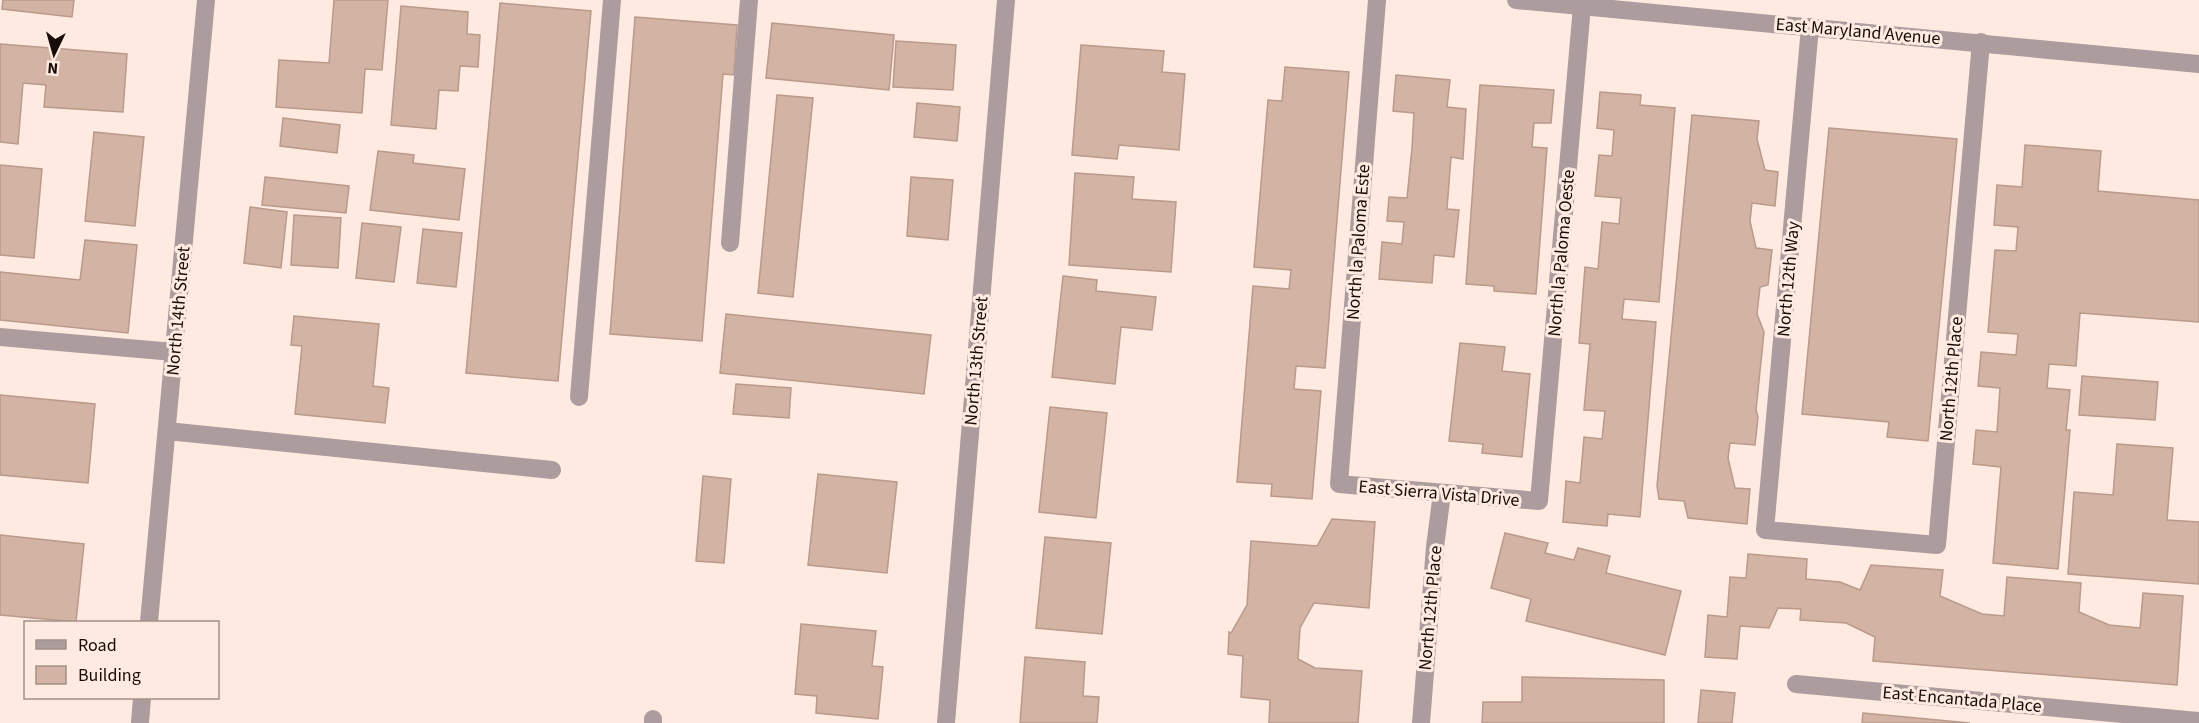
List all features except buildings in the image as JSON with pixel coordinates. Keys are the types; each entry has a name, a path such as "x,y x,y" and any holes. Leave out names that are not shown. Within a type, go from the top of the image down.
{"street":[{"name":"North 14th Street","path":"149,621 206,0"},
{"path":"579,397 612,0"},
{"path":"729,243 750,0"},
{"name":"North 13th Street","path":"946,723 1006,0"},
{"name":"North la Paloma Este","path":"1339,484 1377,0"},
{"name":"East Maryland Avenue","path":"1516,0 1582,6 1713,9 1810,27 2199,64"},
{"name":"North la Paloma Oeste","path":"1539,501 1582,6"},
{"name":"North 12th Way","path":"1765,530 1810,27"},
{"name":"North 12th Place","path":"1765,530 1937,544 1981,42"},
{"path":"0,337 174,352"},
{"path":"166,431 552,470"},
{"name":"East Sierra Vista Drive","path":"1339,484 1539,501"},
{"name":"North 12th Place","path":"1421,723 1435,547 1442,493"},
{"name":"East Encantada Place","path":"1796,684 2199,721"},
{"path":"140,723 142,699"}]}
